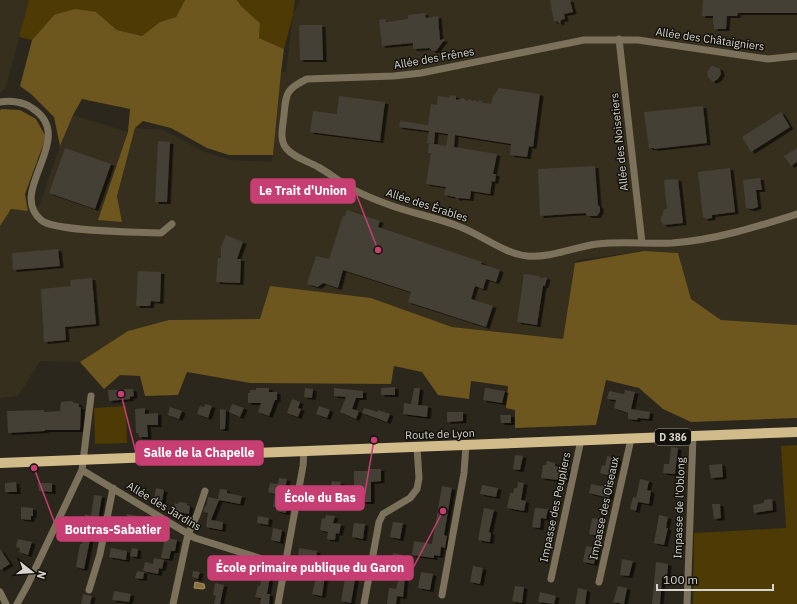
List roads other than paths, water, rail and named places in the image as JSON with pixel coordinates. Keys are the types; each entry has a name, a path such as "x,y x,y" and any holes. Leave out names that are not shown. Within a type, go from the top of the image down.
{"main road":[{"name":"Route de Lyon","path":"84,459 150,458 797,432"},
{"name":"D 386","path":"0,463 84,459"}],"street":[{"name":"Allée des Châtaigniers","path":"619,39 638,40 768,59 797,56"},
{"name":"Allée des Frênes","path":"286,148 282,136 286,95 295,84 307,79 394,76 421,73 584,40 619,39"},
{"name":"Allée des Noisetiers","path":"619,39 642,243"},
{"path":"0,102 15,102 29,106 38,112 48,126 50,136 32,191 30,203 35,214 42,221 63,228 161,233 172,224"},
{"name":"Allée des Érables","path":"286,148 294,156 318,166 346,186 367,196 388,205 458,225 507,250 525,256 538,256 596,244 620,242 672,243 730,234 797,214"},
{"path":"17,604 82,470 91,396"},
{"name":"Impasse de l'Oblong","path":"687,604 693,436"},
{"name":"Impasse des Oiseaux","path":"599,582 631,439"},
{"name":"Impasse des Peupliers","path":"551,579 581,440"},
{"path":"442,595 464,473 466,445"},
{"path":"364,604 379,522 383,514 410,498 416,489 419,478 417,447"},
{"path":"278,604 303,466 304,452"},
{"name":"Allée des Jardins","path":"82,470 195,538 285,566"},
{"path":"89,590 100,554 113,488"},
{"path":"173,604 188,534 197,515 205,491"},
{"path":"0,592 6,604"}],"place":[{"name":"Le Trait d'Union","path":"378,250"},
{"name":"Salle de la Chapelle","path":"121,394"},
{"name":"École du Bas","path":"374,440"},
{"name":"Boutras-Sabatier","path":"34,468"},
{"name":"École primaire publique du Garon","path":"443,511"}]}
